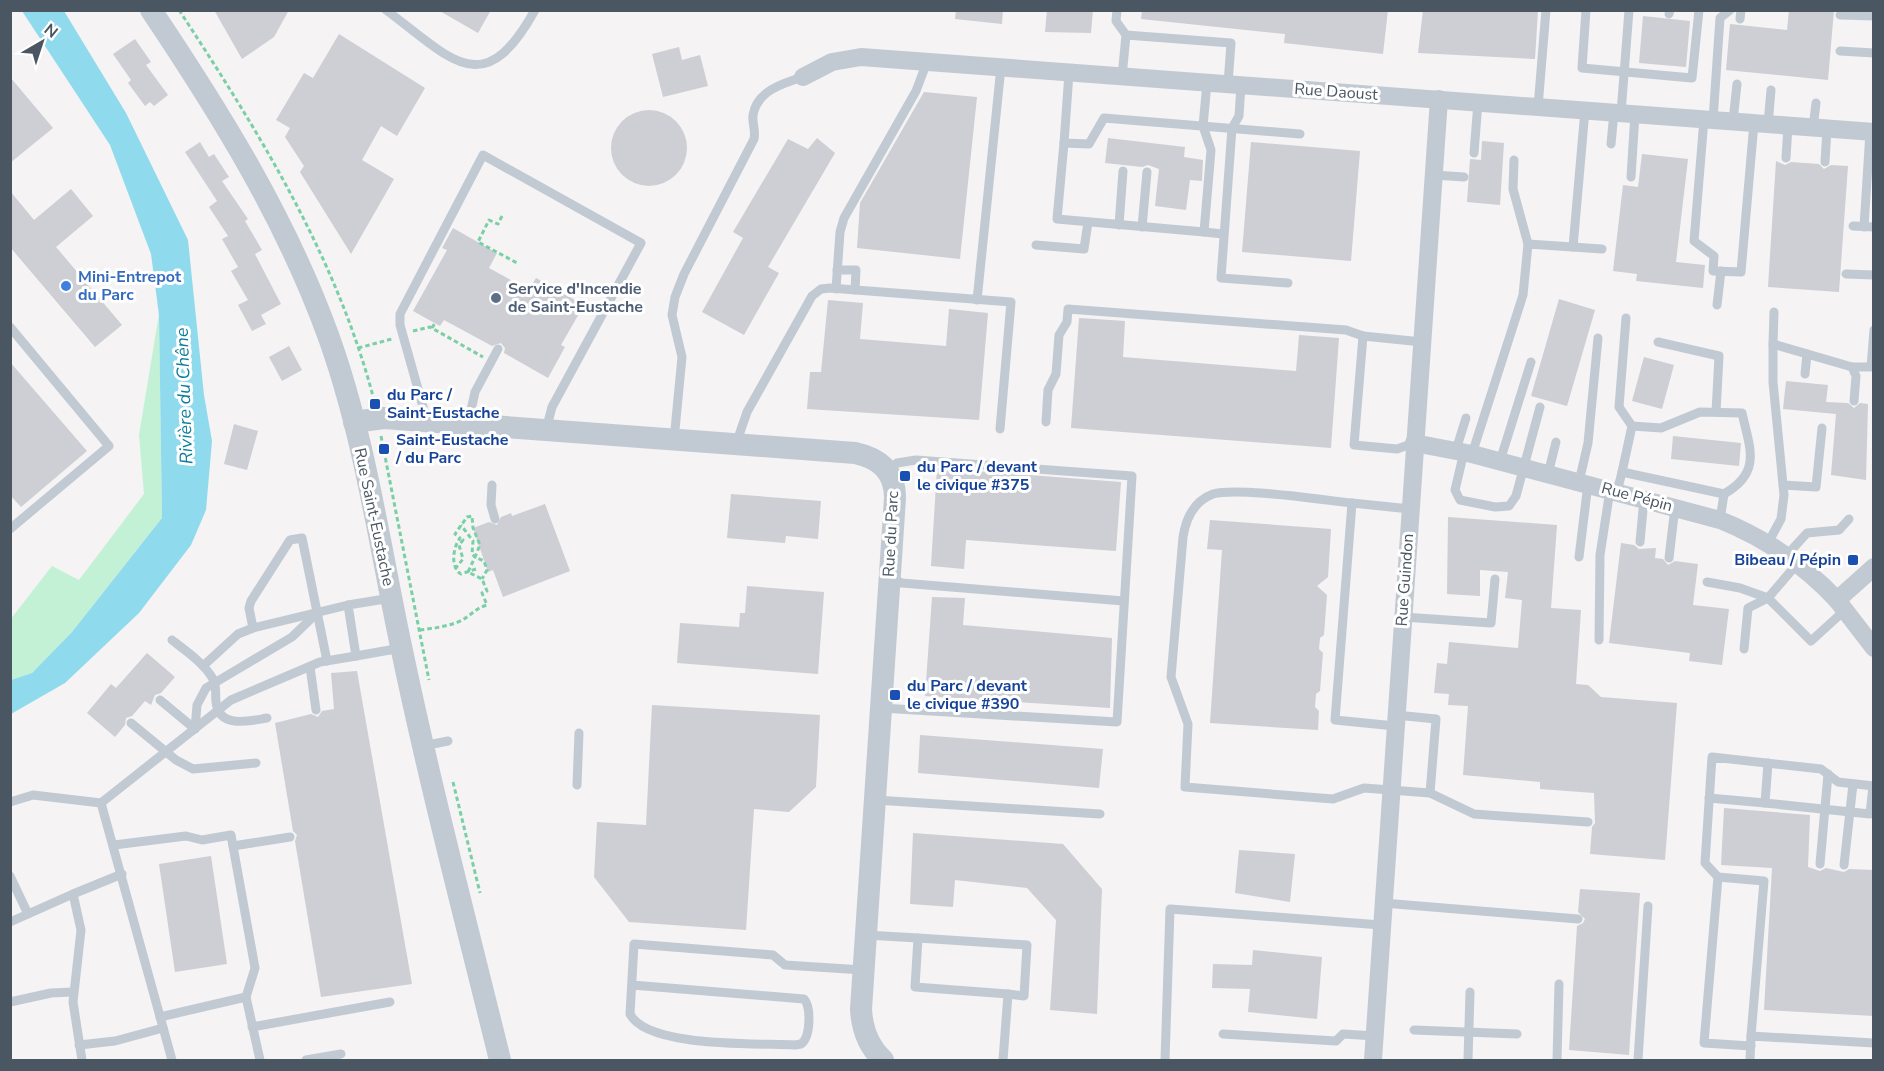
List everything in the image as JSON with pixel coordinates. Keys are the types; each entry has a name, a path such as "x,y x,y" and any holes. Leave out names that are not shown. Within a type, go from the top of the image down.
{"street":[{"name":"Rue Saint-Eustache","path":"151,10 231,134 278,217 328,336 354,422 391,598 408,640 423,746 500,1060"},
{"name":"Rue Daoust","path":"803,77 842,59 861,57 1872,132"},
{"name":"Rue Guindon","path":"1373,1060 1439,99"},
{"name":"Rue du Parc","path":"354,422 384,418 855,453 875,459 888,471 895,491 861,1009 864,1031 872,1048 883,1060"},
{"name":"Rue Pépin","path":"1414,443 1464,452 1524,467 1720,520 1768,543 1791,560 1841,605 1874,648"},
{"path":"1841,605 1874,567"}],"lane":[{"path":"386,10 445,53 476,65 494,62 510,50 535,10"},
{"path":"1117,10 1116,21 1126,35 1122,77"},
{"path":"1538,107 1546,10"},
{"path":"1586,10 1582,68 1692,78 1699,10"},
{"path":"1629,10 1623,73 1623,113 1631,177"},
{"path":"1730,10 1720,18 1694,241 1714,256 1713,271 1741,272 1761,123 1771,90"},
{"path":"1840,15 1874,16"},
{"path":"1126,35 1231,44 1239,116 1232,129 1221,278 1288,283"},
{"path":"1840,51 1874,53"},
{"path":"836,289 844,218 920,84 927,62"},
{"path":"977,300 1001,67"},
{"path":"1069,73 1057,219 1223,234"},
{"path":"674,440 682,357 672,315 678,286 754,139 753,116 756,106 773,88 803,77"},
{"path":"1204,232 1211,150 1203,126 1207,83"},
{"path":"1733,121 1737,84"},
{"path":"1473,153 1478,102"},
{"path":"1816,103 1825,162"},
{"path":"1573,247 1585,110"},
{"path":"1611,144 1623,113"},
{"path":"1064,143 1089,144 1104,118 1300,134"},
{"path":"1786,158 1788,126"},
{"path":"1853,226 1869,227 1872,132"},
{"path":"427,422 399,320 403,307 483,155 641,243 552,406 546,430"},
{"path":"1515,159 1513,189 1528,244 1523,295 1464,452 1455,490 1460,500 1509,506 1516,496 1540,408"},
{"path":"1119,225 1123,171"},
{"path":"1142,227 1146,172"},
{"path":"1434,176 1464,177"},
{"path":"1036,245 1084,249 1088,222"},
{"path":"1528,244 1602,249"},
{"path":"837,270 856,270 855,290"},
{"path":"1717,305 1721,271"},
{"path":"1846,274 1874,275"},
{"path":"736,444 747,412 812,296 821,289 1011,302 1000,429"},
{"path":"1046,422 1048,390 1056,375 1059,335 1067,322 1068,309 1346,330 1363,336 1422,342"},
{"path":"1768,543 1782,519 1783,485 1773,382 1774,312"},
{"path":"1599,640 1600,555 1614,491 1622,472 1632,426 1620,406 1626,318"},
{"path":"10,327 109,446 10,530"},
{"path":"1773,344 1852,367 1871,367 1874,330"},
{"path":"1363,336 1354,445 1397,449 1414,443"},
{"path":"1579,557 1598,338"},
{"path":"1659,342 1719,356 1716,412"},
{"path":"468,424 471,401 498,349"},
{"path":"1805,375 1807,354"},
{"path":"1500,461 1531,362"},
{"path":"1852,367 1856,376 1854,401"},
{"path":"1632,426 1661,428 1700,412 1742,412 1750,451 1746,476 1724,494 1720,520"},
{"path":"1464,452 1466,418"},
{"path":"1783,485 1816,487 1822,428"},
{"path":"1548,474 1556,441"},
{"path":"881,708 1117,722 1132,476 916,460 897,463 888,471"},
{"path":"1622,472 1724,494"},
{"path":"492,485 491,505 495,519"},
{"path":"1410,509 1225,492 1202,500 1187,516 1183,537 1171,677 1188,724 1185,787 1333,799 1364,788 1391,789 1430,793 1474,814 1588,822"},
{"path":"1640,542 1644,499"},
{"path":"1352,503 1335,720 1436,718 1430,793"},
{"path":"1669,558 1675,507"},
{"path":"1744,649 1748,608 1768,598 1807,533 1839,530 1849,519"},
{"path":"253,627 249,608 251,601 291,540 302,538 327,661"},
{"path":"890,578 902,583 1124,601"},
{"path":"1403,617 1491,624 1496,579"},
{"path":"1707,582 1740,588 1768,598 1811,641 1841,605"},
{"path":"203,666 238,634 253,627 318,611 391,598"},
{"path":"348,605 356,656"},
{"path":"195,729 196,705 200,696 214,681 292,637 318,611"},
{"path":"172,640 203,666 214,681 219,710 226,718 237,723 267,718"},
{"path":"10,802 33,795 101,803 231,700 327,661 356,656 408,640"},
{"path":"310,667 316,710"},
{"path":"160,700 195,729"},
{"path":"131,723 185,766 201,770 256,763"},
{"path":"577,785 579,733"},
{"path":"423,746 448,741"},
{"path":"1709,798 1870,814 1873,786 1838,782 1821,769 1712,757 1709,798 1705,863 1718,877 1764,881 1750,1060"},
{"path":"1765,803 1768,763"},
{"path":"1820,864 1828,774"},
{"path":"1844,865 1853,784"},
{"path":"875,800 1100,814"},
{"path":"101,803 172,1060"},
{"path":"114,845 186,836 202,840 231,835 255,968 246,997 260,1060"},
{"path":"233,846 290,837"},
{"path":"10,922 122,874"},
{"path":"10,876 28,914"},
{"path":"1718,877 1704,1043 1751,1041 1874,1043"},
{"path":"74,894 81,930 73,992 82,1060"},
{"path":"1383,903 1578,919"},
{"path":"1638,1060 1648,906"},
{"path":"1165,1060 1170,909 1381,925"},
{"path":"866,935 918,938 1027,945 1024,996 915,987 918,938"},
{"path":"632,985 804,999 808,1009 805,1041 795,1045 669,1037 633,1020 630,1014 634,944 773,955 784,965 863,970"},
{"path":"1557,1060 1559,984"},
{"path":"10,1002 51,993 73,992"},
{"path":"1468,1060 1470,992"},
{"path":"1003,1060 1008,994"},
{"path":"160,1017 246,997"},
{"path":"252,1027 390,1002"},
{"path":"79,1045 115,1041 163,1028"},
{"path":"1413,1030 1517,1034"},
{"path":"1223,1034 1336,1041 1343,1034 1375,1036"},
{"path":"306,1060 341,1054"}],"path":[{"path":"179,10 238,102"},
{"path":"502,216 498,224 489,220 478,242 519,264"},
{"path":"352,350 432,328 435,323"},
{"path":"432,328 491,361"},
{"name":"Rue Saint-Eustache","path":"384,449 421,630 429,684"},
{"path":"463,559 459,545 463,540 455,534 467,517 472,516 473,528 480,545 468,572"},
{"path":"461,525 473,541 472,554 484,561 487,570 482,579"},
{"path":"460,538 454,548 455,569 458,573 476,568"},
{"path":"463,559 472,563"},
{"path":"455,569 463,559"},
{"path":"408,640 421,630 438,628 464,619 471,611 487,605 482,593 487,591 482,579 468,572"}],"green space":[{"path":"159,314 162,518 72,632 32,673 11,680 10,620 52,566 79,580 144,494 139,435"}],"water":[{"name":"Rivière du Chêne","path":"22,11 64,11 126,113 188,240 204,395 212,441 206,510 191,545 139,613 65,683 11,714 11,680 32,673 72,632 162,518 159,315 151,254 110,145"}],"building":[{"path":"214,10 289,10 274,37 242,59"},
{"path":"438,10 491,10 478,33"},
{"path":"956,10 1003,10 1002,24 955,19"},
{"path":"1047,10 1093,10 1091,33 1045,32"},
{"path":"1142,10 1388,10 1383,54 1284,43 1285,34 1141,19"},
{"path":"1423,10 1538,10 1535,59 1418,53"},
{"path":"1789,10 1834,10 1828,80 1726,70 1730,24 1787,30"},
{"path":"1643,16 1690,21 1686,67 1639,63"},
{"path":"339,34 425,88 397,136 381,126 362,160 394,179 351,254 300,172 304,166 285,137 290,128 276,120 304,73 313,78"},
{"path":"135,39 151,62 146,65 168,95 154,106 150,102 145,106 128,83 131,80 113,54"},
{"path":"679,47 682,60 700,55 708,86 663,97 652,54"},
{"path":"10,77 53,128 10,163"},
{"path":"924,92 977,97 960,259 857,248 860,203"},
{"path":"657,110 670,116 681,127 687,140 685,163 670,180 657,186 641,186 628,180 613,163 611,140 617,127 634,112"},
{"path":"817,138 835,153 768,267 779,273 744,335 702,312 743,238 733,232 788,139 808,149"},
{"path":"1108,138 1185,147 1184,157 1203,160 1202,181 1190,180 1186,210 1155,206 1159,169 1148,165 1142,167 1105,163"},
{"path":"1482,141 1504,143 1500,205 1467,202 1470,159 1481,160"},
{"path":"200,142 209,157 214,154 229,177 222,181 248,219 245,221 262,250 255,254 281,304 261,315 266,324 252,331 238,305 248,300 231,271 238,267 222,239 228,236 209,207 217,201 185,152"},
{"path":"1251,142 1360,151 1351,261 1242,252"},
{"path":"1642,154 1688,159 1676,262 1705,265 1703,288 1636,281 1637,274 1613,271 1623,185 1638,187"},
{"path":"1776,161 1785,165 1791,162 1819,164 1824,169 1831,165 1848,166 1839,292 1768,287"},
{"name":"Mini-Entrepot du Parc","path":"71,189 93,216 56,247 122,325 95,347 10,247 10,191 34,220"},
{"name":"Service d'Incendie de Saint-Eustache","path":"453,228 497,253 489,268 529,290 536,278 584,305 561,345 565,347 548,378 504,353 505,348 501,343 492,346 444,320 440,326 413,311 447,250 442,248"},
{"path":"1559,299 1595,310 1567,406 1531,396"},
{"path":"828,300 863,303 860,339 946,346 949,309 988,313 979,420 807,409 810,372 821,372"},
{"path":"1079,318 1125,321 1123,357 1296,371 1299,335 1339,338 1331,448 1071,428"},
{"path":"289,346 302,370 282,381 269,357"},
{"path":"1644,357 1674,365 1662,409 1632,401"},
{"path":"10,362 87,451 21,507 10,495"},
{"path":"1786,381 1828,385 1826,402 1848,403 1854,408 1860,403 1868,404 1866,480 1831,475 1836,414 1783,409"},
{"path":"234,424 258,431 247,470 224,464"},
{"path":"1673,436 1741,443 1739,466 1671,459"},
{"path":"937,468 1121,482 1116,551 966,540 964,569 931,566"},
{"path":"731,494 821,501 818,539 786,536 785,543 727,538"},
{"path":"545,504 570,571 503,597 493,570 488,572 473,528 489,522 497,525 501,517 511,513 512,516"},
{"path":"1448,517 1557,525 1551,608 1581,610 1576,684 1588,685 1601,697 1677,703 1665,860 1590,854 1592,827 1595,823 1594,793 1540,789 1540,782 1463,775 1468,706 1448,705 1449,694 1434,693 1437,663 1447,664 1449,642 1518,648 1522,600 1505,598 1508,572 1480,570 1480,596 1447,594"},
{"path":"1210,520 1331,529 1328,577 1317,586 1327,595 1324,635 1320,638 1319,649 1323,653 1320,691 1316,694 1315,707 1319,711 1318,730 1210,723 1222,550 1207,549"},
{"path":"1621,543 1634,545 1639,549 1656,548 1655,558 1663,559 1668,565 1675,561 1698,564 1693,605 1729,609 1722,665 1689,661 1690,653 1609,643"},
{"path":"747,586 824,592 818,674 677,663 680,623 739,627 740,613 745,613"},
{"path":"932,597 965,598 963,625 1112,638 1110,708 925,696"},
{"path":"147,653 175,677 161,693 155,695 151,705 145,701 132,716 126,718 125,725 115,737 87,713 111,684 116,688"},
{"path":"357,671 412,984 321,997 295,841 297,835 293,831 275,723 311,714 318,717 322,711 334,709 331,673"},
{"path":"652,705 820,715 816,787 789,812 754,809 746,930 629,922 594,877 597,822 646,825"},
{"path":"920,735 1103,749 1099,788 918,773"},
{"path":"1724,808 1810,815 1808,867 1820,871 1826,868 1844,872 1849,869 1874,870 1874,1016 1764,1010 1772,868 1721,865"},
{"path":"913,833 1063,844 1102,889 1097,1014 1050,1010 1056,920 1027,888 955,880 953,907 910,904"},
{"path":"1239,850 1295,854 1290,902 1235,893"},
{"path":"211,856 227,964 175,972 159,864"},
{"path":"1580,889 1640,893 1629,1055 1569,1050 1577,926 1585,919 1578,912"},
{"path":"1253,950 1322,957 1317,1019 1248,1012 1250,989 1212,988 1213,964 1252,965"}],"place":[{"name":"Mini-Entrepot du Parc","path":"66,286"},
{"name":"Service d'Incendie de Saint-Eustache","path":"496,298"},
{"name":"du Parc / Saint-Eustache","path":"375,404"},
{"name":"Saint-Eustache / du Parc","path":"384,449"},
{"name":"du Parc / devant le civique #375","path":"905,476"},
{"name":"Bibeau / Pépin","path":"1853,560"},
{"name":"du Parc / devant le civique #390","path":"895,695"}]}
